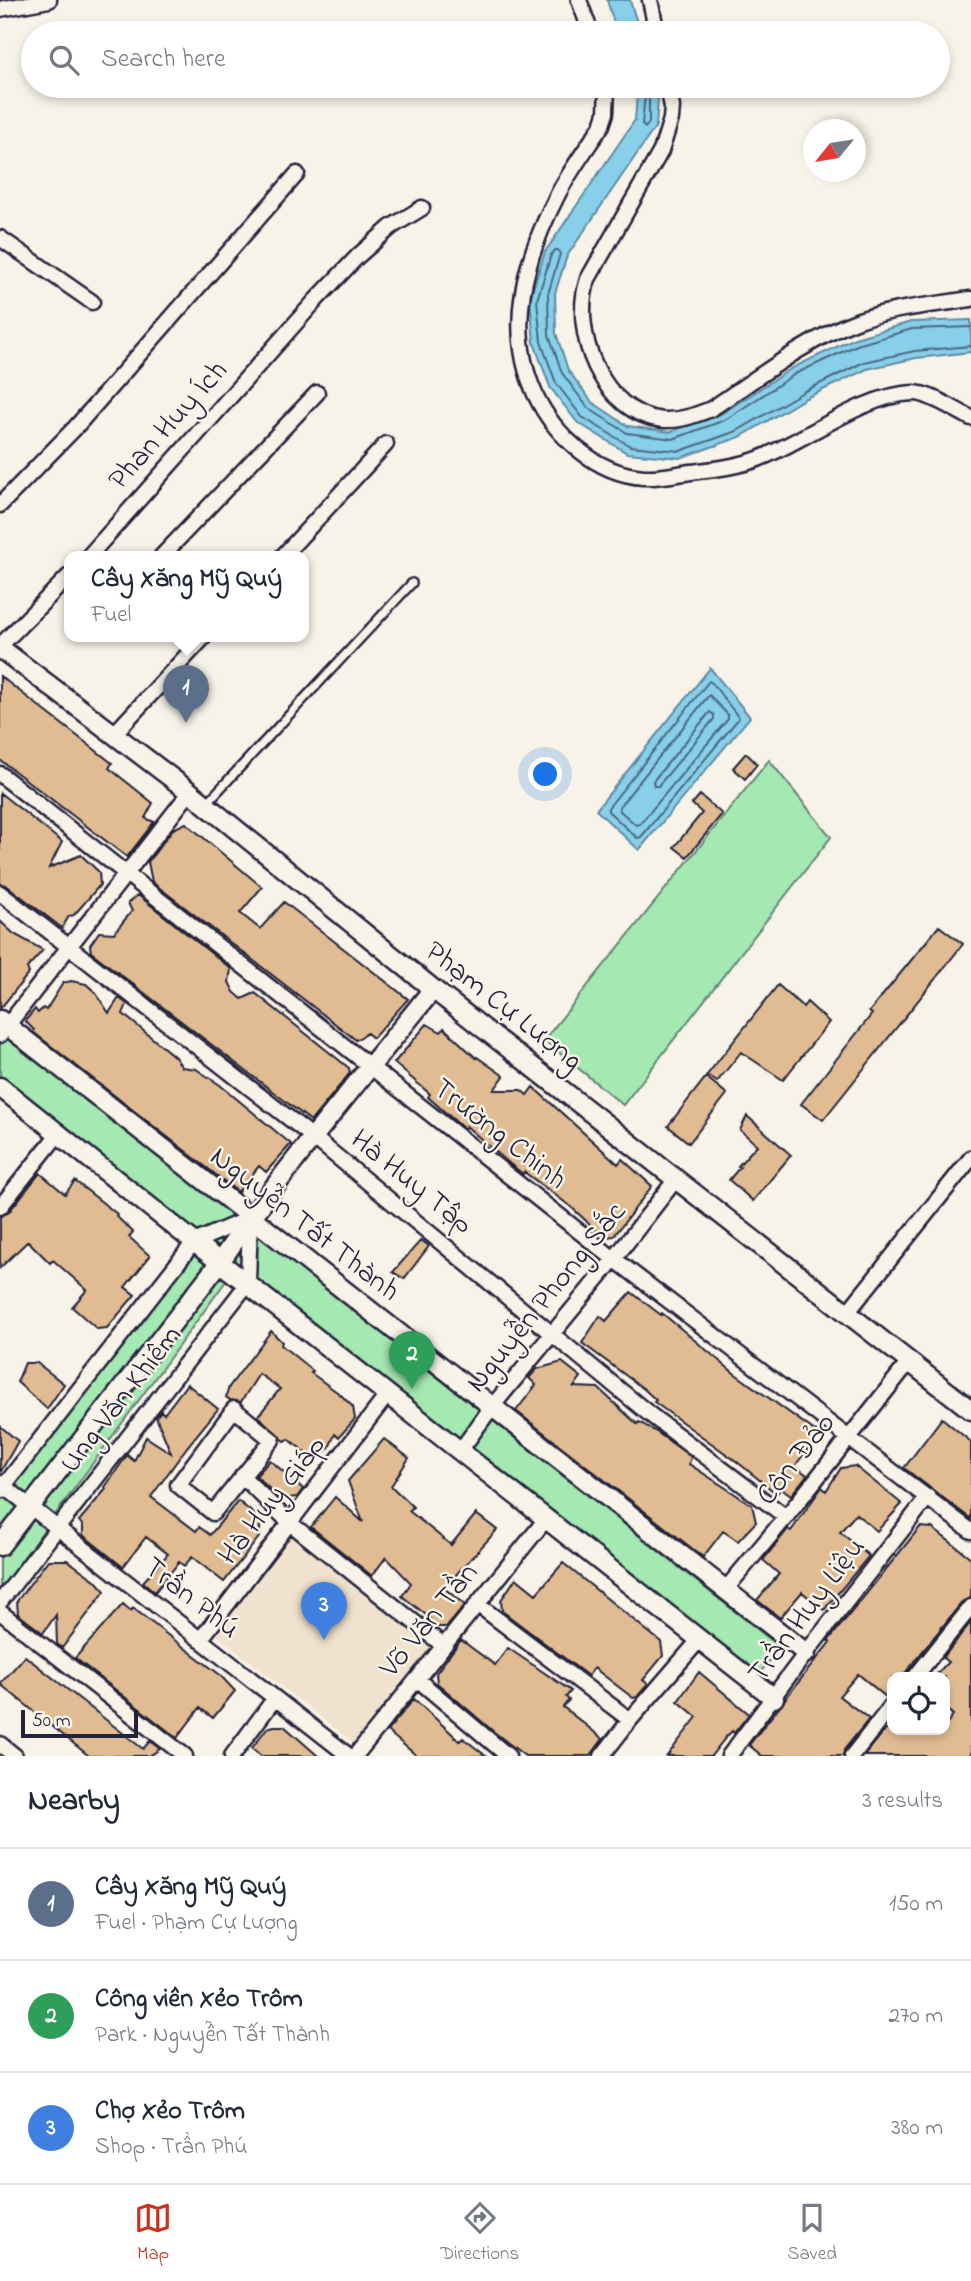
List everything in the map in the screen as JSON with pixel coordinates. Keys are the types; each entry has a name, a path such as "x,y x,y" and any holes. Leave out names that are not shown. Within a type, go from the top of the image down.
{"street":[{"path":"0,9 49,0"},
{"path":"579,0 587,21"},
{"path":"650,0 654,21"},
{"path":"607,98 602,125 557,196 525,275 519,322 527,376 543,411 574,448 609,469 643,477 733,467 760,458 873,402 911,393 926,395 971,418"},
{"path":"670,98 671,119 661,151 588,279 582,295 582,321 589,352 599,373 618,398 633,409 664,420 692,416 711,409 845,325 881,314 971,299"},
{"path":"0,505 74,429 297,174"},
{"name":"Phan Huy Ích","path":"93,551 358,256 391,227 422,208"},
{"path":"0,238 92,302"},
{"path":"167,551 317,393"},
{"path":"288,551 386,444"},
{"path":"0,647 64,581"},
{"path":"114,734 199,642"},
{"name":"Phạm Cự Lượng","path":"0,647 190,792 433,989 971,1410"},
{"name":"Trường Chinh","path":"0,774 614,1259 971,1531"},
{"path":"2,1027 128,874 190,792"},
{"name":"Hà Huy Tập","path":"0,892 68,948 313,1137 648,1413 786,1517"},
{"name":"Ung Văn Khiêm","path":"0,1546 220,1262 250,1218 433,989"},
{"name":"Nguyễn Tất Thành","path":"2,1027 806,1653"},
{"path":"0,1087 774,1698"},
{"path":"0,1207 59,1133"},
{"path":"847,1313 971,1158"},
{"name":"Nguyễn Phong Sắc","path":"460,1451 491,1408 676,1179"},
{"path":"248,1283 250,1218"},
{"name":"Ung Văn Khiêm","path":"1,1487 194,1242 250,1218"},
{"name":"Ung Văn Khiêm","path":"0,1602 248,1283"},
{"name":"Côn Đảo","path":"725,1590 909,1362"},
{"name":"Hà Huy Giáp","path":"200,1640 388,1394"},
{"path":"234,1409 272,1440 242,1476 214,1513 178,1485 234,1409"},
{"path":"242,1476 290,1523 444,1646"},
{"name":"Trần Phú","path":"1,1487 349,1756"},
{"name":"Trần Huy Liệu","path":"729,1756 929,1497"},
{"name":"Võ Văn Tần","path":"355,1756 546,1519"},
{"path":"478,1604 630,1720"},
{"path":"919,1672 971,1607"},
{"path":"0,1612 185,1756"},
{"path":"602,1756 700,1639"},
{"path":"417,1679 508,1756"},
{"path":"232,1756 275,1698"},
{"path":"852,1756 887,1712"},
{"path":"0,1744 15,1756"}],"lane":[{"path":"205,805 412,583"}],"shaded area":[{"path":"290,1533 434,1647 357,1746 213,1632"}],"green space":[{"path":"769,760 831,837 623,1105 544,1040"},
{"path":"0,1032 780,1647 749,1687 229,1277 0,1590 0,1501 184,1241 0,1096"}],"water":[{"path":"607,0 630,0 636,21 613,21"},
{"path":"637,98 658,98 656,126 567,256 555,293 556,333 568,370 592,402 628,426 670,432 721,414 792,368 855,338 911,322 971,320 971,352 916,358 867,369 806,398 740,437 680,458 627,453 577,422 550,387 534,343 530,298 545,252 635,120"},
{"path":"710,668 750,717 639,850 596,810"}],"building":[{"path":"0,676 112,763 109,768 153,803 145,818 154,822 127,857 0,760"},
{"path":"746,753 757,764 745,779 733,768"},
{"path":"0,793 62,842 49,868 81,855 99,872 100,885 74,915 69,916 62,928 6,885 0,884"},
{"path":"700,795 722,814 687,857 674,847 702,813 692,804"},
{"path":"186,823 262,887 240,913 260,929 284,902 408,999 373,1038 367,1033 356,1040 152,882 148,862 173,829"},
{"path":"138,895 231,969 229,982 234,992 242,999 255,993 349,1068 350,1073 311,1121 91,952 90,945 99,932 114,933 132,911 128,903"},
{"path":"0,921 14,934 43,950 27,968 29,973 0,1009"},
{"path":"939,926 963,944 823,1120 801,1104 872,1014 869,1012"},
{"path":"71,981 86,984 109,1013 119,998 127,1004 123,1014 175,1057 182,1067 196,1069 220,1085 291,1144 266,1172 259,1166 238,1192 33,1032 25,1021 35,1009 38,1013 43,1008 46,1010 63,983"},
{"path":"778,985 803,1007 807,1002 829,1022 783,1080 741,1052 717,1082 707,1075"},
{"path":"427,1024 441,1032 444,1028 476,1058 504,1076 494,1090 521,1090 527,1095 533,1087 618,1164 622,1159 652,1186 614,1236 606,1237 596,1230 570,1206 510,1164 466,1126 464,1129 428,1097 430,1094 394,1063"},
{"path":"706,1077 727,1094 689,1143 668,1126"},
{"path":"747,1116 791,1155 753,1201 729,1180 757,1145 740,1130"},
{"path":"40,1173 65,1194 75,1181 117,1214 133,1232 129,1237 150,1256 125,1287 135,1295 107,1328 97,1329 72,1307 87,1290 53,1260 50,1263 28,1241 0,1268 0,1216 8,1213"},
{"path":"421,1240 429,1246 404,1279 393,1272"},
{"path":"631,1292 661,1315 662,1313 734,1373 819,1434 795,1466 807,1475 791,1495 781,1488 777,1494 654,1402 656,1400 644,1389 582,1343 600,1316 606,1321"},
{"path":"271,1331 282,1342 281,1345 313,1371 311,1373 353,1407 355,1419 339,1437 335,1434 329,1448 314,1460 289,1439 285,1441 281,1438 258,1416 280,1389 259,1374 241,1402 226,1397 229,1387"},
{"path":"562,1362 581,1377 574,1387 598,1388 637,1424 639,1422 658,1433 691,1457 689,1464 752,1505 756,1522 738,1541 723,1531 703,1557 516,1411 536,1385 529,1378 537,1369"},
{"path":"25,1363 37,1363 64,1384 47,1409 17,1382"},
{"path":"187,1384 218,1409 151,1497 196,1531 199,1527 210,1535 238,1501 260,1519 260,1536 224,1582 192,1557 184,1566 179,1562 155,1592 143,1582 168,1554 146,1537 123,1567 83,1535 83,1526 79,1521 106,1489 127,1455 134,1461 146,1437 171,1453 156,1417 161,1411 164,1414"},
{"path":"942,1418 971,1442 971,1519 904,1468"},
{"path":"0,1426 18,1441 0,1473"},
{"path":"384,1439 409,1458 391,1486 413,1507 409,1511 451,1545 476,1514 497,1530 444,1588 465,1605 447,1627 436,1627 430,1623 430,1618 402,1596 411,1583 386,1557 372,1576 311,1527 335,1497 363,1522 348,1481"},
{"path":"270,1460 303,1489 297,1497 280,1499 256,1476"},
{"path":"855,1466 902,1504 877,1531 856,1514 840,1532 869,1556 824,1610 802,1592 780,1618 757,1600 779,1574 763,1560 788,1529 791,1531 822,1487 826,1491 841,1468"},
{"path":"920,1527 932,1528 971,1558 971,1598 963,1601 906,1672 887,1672 886,1697 858,1674 839,1696 869,1719 844,1750 843,1756 762,1756 749,1745 830,1642 828,1641"},
{"path":"48,1560 67,1560 95,1580 105,1591 62,1648 57,1644 56,1615 43,1633 18,1614 17,1601"},
{"path":"563,1563 661,1642 663,1656 643,1680 648,1684 637,1697 633,1698 594,1668 588,1676 502,1611 501,1600 516,1578 536,1594"},
{"path":"123,1604 131,1611 133,1608 219,1674 235,1691 213,1718 200,1708 177,1738 75,1658"},
{"path":"971,1622 971,1756 864,1756 885,1730 887,1735 950,1735 950,1719 953,1715 950,1712 950,1672 939,1672 948,1662 943,1658"},
{"path":"461,1640 495,1665 508,1648 571,1691 566,1697 569,1700 563,1707 603,1739 590,1756 525,1756 437,1683 436,1673"},
{"path":"25,1656 143,1749 150,1741 160,1749 152,1756 89,1756 0,1684"},
{"path":"699,1672 749,1714 711,1756 667,1756 697,1717 678,1701"},
{"path":"414,1699 460,1741 463,1738 486,1756 417,1756 387,1731"},
{"path":"284,1726 318,1756 261,1756 252,1748 267,1728"}],"place":[{"name":"Cây Xăng Mỹ Quý","path":"186,723"},
{"name":"Công viên Xẻo Trôm","path":"412,1389"},
{"name":"Chợ Xẻo Trôm","path":"324,1640"}]}
